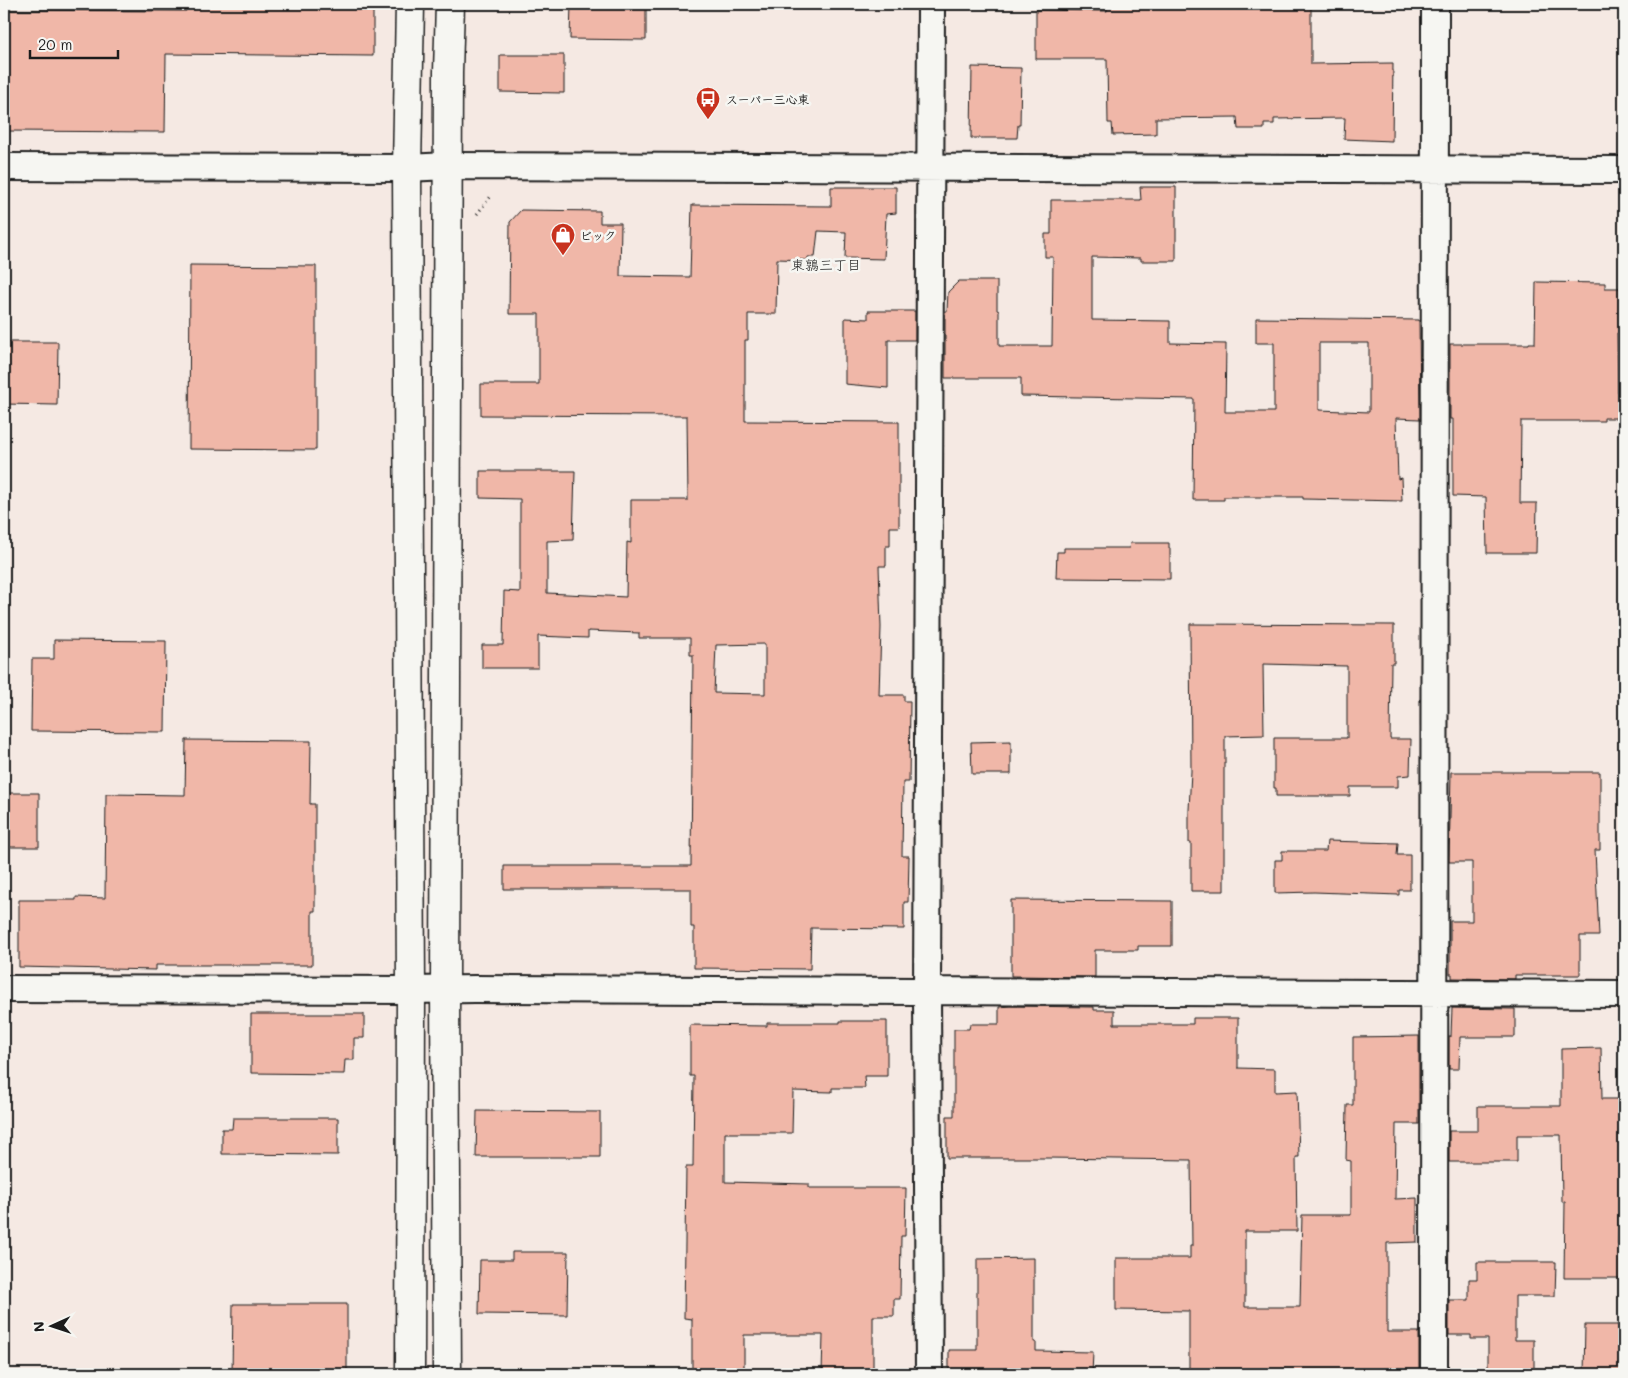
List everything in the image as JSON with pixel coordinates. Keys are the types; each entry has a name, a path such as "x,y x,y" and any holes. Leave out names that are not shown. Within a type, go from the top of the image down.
{"street":[{"path":"410,4 407,168 411,990 410,1374"},
{"path":"447,1374 446,990 450,4"},
{"path":"929,1374 927,992 931,4"},
{"path":"1434,1374 1435,4"},
{"path":"4,167 407,168 448,166 1624,170"},
{"path":"4,988 1624,994"}],"path":[{"path":"474,217 497,188"}],"building":[{"path":"186,4 373,4 373,56 166,54 165,132 4,131 4,10 186,11"},
{"path":"571,4 646,4 646,40 570,39"},
{"path":"1107,4 1311,4 1311,64 1393,63 1392,141 1344,139 1345,118 1274,119 1274,124 1264,124 1264,129 1238,129 1237,117 1156,118 1156,134 1113,135 1112,123 1108,123 1107,59 1036,59 1036,10 1107,11"},
{"path":"500,55 564,55 564,93 500,92"},
{"path":"972,67 1021,68 1020,125 1018,125 1017,138 971,138"},
{"path":"831,187 896,187 896,213 886,214 884,259 845,258 846,232 818,231 815,257 808,257 808,260 777,259 776,314 748,314 748,340 745,340 745,421 899,422 899,527 890,527 890,546 886,546 886,566 879,566 881,627 879,695 904,695 904,701 910,701 909,782 903,782 902,856 909,856 908,902 904,902 904,929 811,928 810,969 694,968 694,927 691,927 691,889 504,889 504,866 691,866 693,655 690,655 690,638 639,638 639,633 588,631 588,638 538,636 538,668 482,668 482,645 503,645 504,591 520,592 520,499 480,498 480,471 575,471 573,540 547,541 547,593 626,597 627,542 631,543 631,500 688,500 687,416 481,415 481,384 539,384 539,314 509,314 510,222 521,210 600,211 600,223 621,223 620,276 690,277 692,205 831,206","holes":["765,644 765,694 714,693 716,645"]},
{"path":"1140,187 1176,187 1176,261 1141,261 1141,258 1092,257 1092,320 1170,321 1170,343 1226,344 1225,412 1274,412 1274,343 1256,343 1256,318 1419,320 1420,419 1396,418 1398,479 1401,478 1402,501 1303,499 1303,497 1224,497 1224,500 1193,500 1194,399 1021,396 1021,378 945,378 945,311 947,311 948,292 959,281 997,281 999,346 1052,346 1053,257 1045,257 1045,234 1051,234 1051,200 1141,200","holes":["1319,343 1369,343 1369,412 1319,410"]},
{"path":"190,265 316,266 316,450 189,449"},
{"path":"1536,282 1605,283 1605,288 1624,288 1624,334 1617,333 1618,392 1624,392 1624,418 1604,418 1604,421 1521,421 1520,503 1537,503 1536,553 1487,553 1486,497 1453,496 1453,419 1450,419 1450,344 1535,343"},
{"path":"868,311 915,311 915,340 888,340 888,388 845,384 845,318 868,319"},
{"path":"4,342 58,342 57,405 4,404"},
{"path":"1130,543 1169,543 1170,579 1056,578 1057,552 1064,552 1064,548 1129,548"},
{"path":"1190,624 1394,625 1394,663 1391,663 1390,739 1411,739 1410,775 1398,776 1398,787 1350,787 1350,796 1276,796 1276,788 1274,788 1274,738 1347,738 1347,666 1263,664 1264,735 1225,736 1224,891 1191,891 1191,843 1189,843 1191,771"},
{"path":"54,640 166,641 165,732 31,731 32,659 54,659"},
{"path":"186,740 311,741 310,804 315,804 315,911 312,911 312,965 156,965 156,970 19,967 19,900 76,900 76,897 105,898 106,794 185,795"},
{"path":"1011,741 1011,774 972,774 971,742"},
{"path":"1451,772 1600,772 1600,850 1595,850 1599,936 1580,936 1580,975 1515,975 1515,979 1452,978 1452,974 1450,974 1450,921 1472,921 1472,862 1449,862"},
{"path":"4,793 39,793 39,847 4,847"},
{"path":"1327,841 1398,843 1397,855 1410,855 1410,890 1399,890 1399,895 1314,892 1275,893 1275,860 1282,860 1282,851 1326,851"},
{"path":"1011,900 1172,901 1172,946 1138,946 1138,950 1095,950 1095,977 1011,976"},
{"path":"999,1007 1094,1007 1094,1010 1114,1010 1114,1024 1193,1024 1193,1018 1238,1018 1238,1068 1275,1069 1275,1092 1297,1091 1299,1157 1296,1157 1297,1231 1245,1231 1245,1307 1300,1307 1302,1215 1351,1215 1351,1161 1346,1160 1347,1105 1353,1105 1353,1037 1419,1036 1419,1124 1396,1124 1395,1199 1417,1198 1417,1242 1387,1243 1387,1332 1419,1332 1419,1374 1189,1374 1189,1311 1116,1310 1116,1258 1190,1258 1190,1246 1192,1246 1191,1160 947,1158 947,1116 954,1116 954,1029 969,1029 970,1024 999,1024"},
{"path":"1452,1008 1515,1009 1515,1037 1460,1037 1459,1069 1449,1069 1449,1036 1451,1036"},
{"path":"251,1014 364,1014 364,1038 354,1038 354,1060 345,1060 344,1074 251,1073"},
{"path":"840,1021 887,1021 887,1076 864,1076 865,1088 832,1088 832,1092 793,1091 792,1133 725,1133 725,1182 809,1184 809,1188 906,1188 905,1236 901,1236 900,1299 894,1299 894,1316 873,1316 873,1374 822,1374 823,1335 744,1335 744,1374 692,1374 692,1319 684,1318 686,1167 693,1167 694,1076 690,1076 690,1025 767,1026 767,1023 840,1023"},
{"path":"1601,1048 1602,1099 1624,1099 1624,1161 1620,1161 1618,1245 1624,1245 1624,1278 1564,1278 1565,1202 1562,1202 1561,1135 1517,1135 1517,1162 1449,1162 1449,1131 1478,1131 1478,1106 1561,1106 1561,1049"},
{"path":"477,1111 600,1112 600,1157 476,1157"},
{"path":"233,1118 338,1118 338,1155 222,1154 222,1129 232,1129"},
{"path":"512,1252 568,1252 567,1315 479,1314 480,1260 512,1260"},
{"path":"1034,1258 1034,1342 1036,1342 1036,1351 1093,1352 1092,1374 949,1374 949,1350 977,1350 977,1259"},
{"path":"1477,1262 1556,1262 1555,1296 1515,1296 1515,1340 1534,1340 1534,1374 1488,1374 1488,1339 1471,1339 1471,1335 1449,1335 1449,1300 1469,1300 1469,1279 1477,1279"},
{"path":"233,1304 347,1304 347,1374 232,1374"},
{"path":"1585,1325 1624,1325 1624,1374 1584,1374"}],"place":[{"name":"スーパー三心東","path":"708,120"},
{"name":"ビック","path":"563,256"}],"district":[{"name":"東鶉三丁目","path":"826,264"}]}
